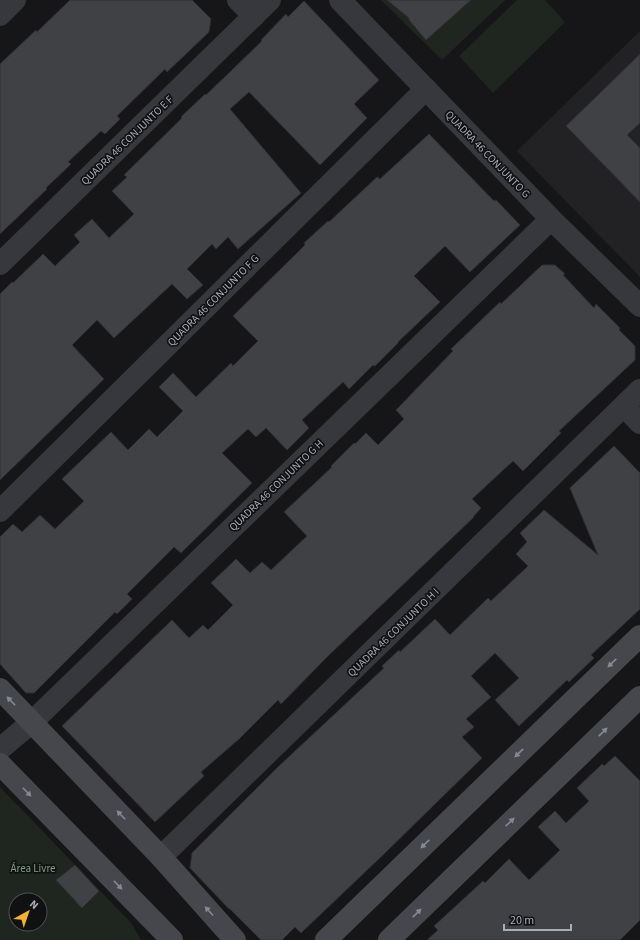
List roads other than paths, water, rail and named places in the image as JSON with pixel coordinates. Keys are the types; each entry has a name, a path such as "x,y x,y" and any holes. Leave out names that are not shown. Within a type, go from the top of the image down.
{"street":[{"path":"0,15 16,0"},
{"path":"238,0 254,16"},
{"name":"QUADRA 46 CONJUNTO E F","path":"0,264 270,0"},
{"name":"QUADRA 46 CONJUNTO G","path":"340,0 551,218 640,306"},
{"name":"QUADRA 46 CONJUNTO F G","path":"0,511 426,89"},
{"name":"QUADRA 46 CONJUNTO G H","path":"0,750 32,722 551,218"},
{"name":"QUADRA 46 CONJUNTO H I","path":"161,857 640,390"},
{"path":"624,406 640,423"},
{"path":"326,940 640,636"},
{"path":"0,689 161,857 235,940"},
{"path":"389,940 640,696"},
{"path":"0,764 158,931 172,940"}],"park label":[{"name":"Área Livre","path":"33,868"}]}
